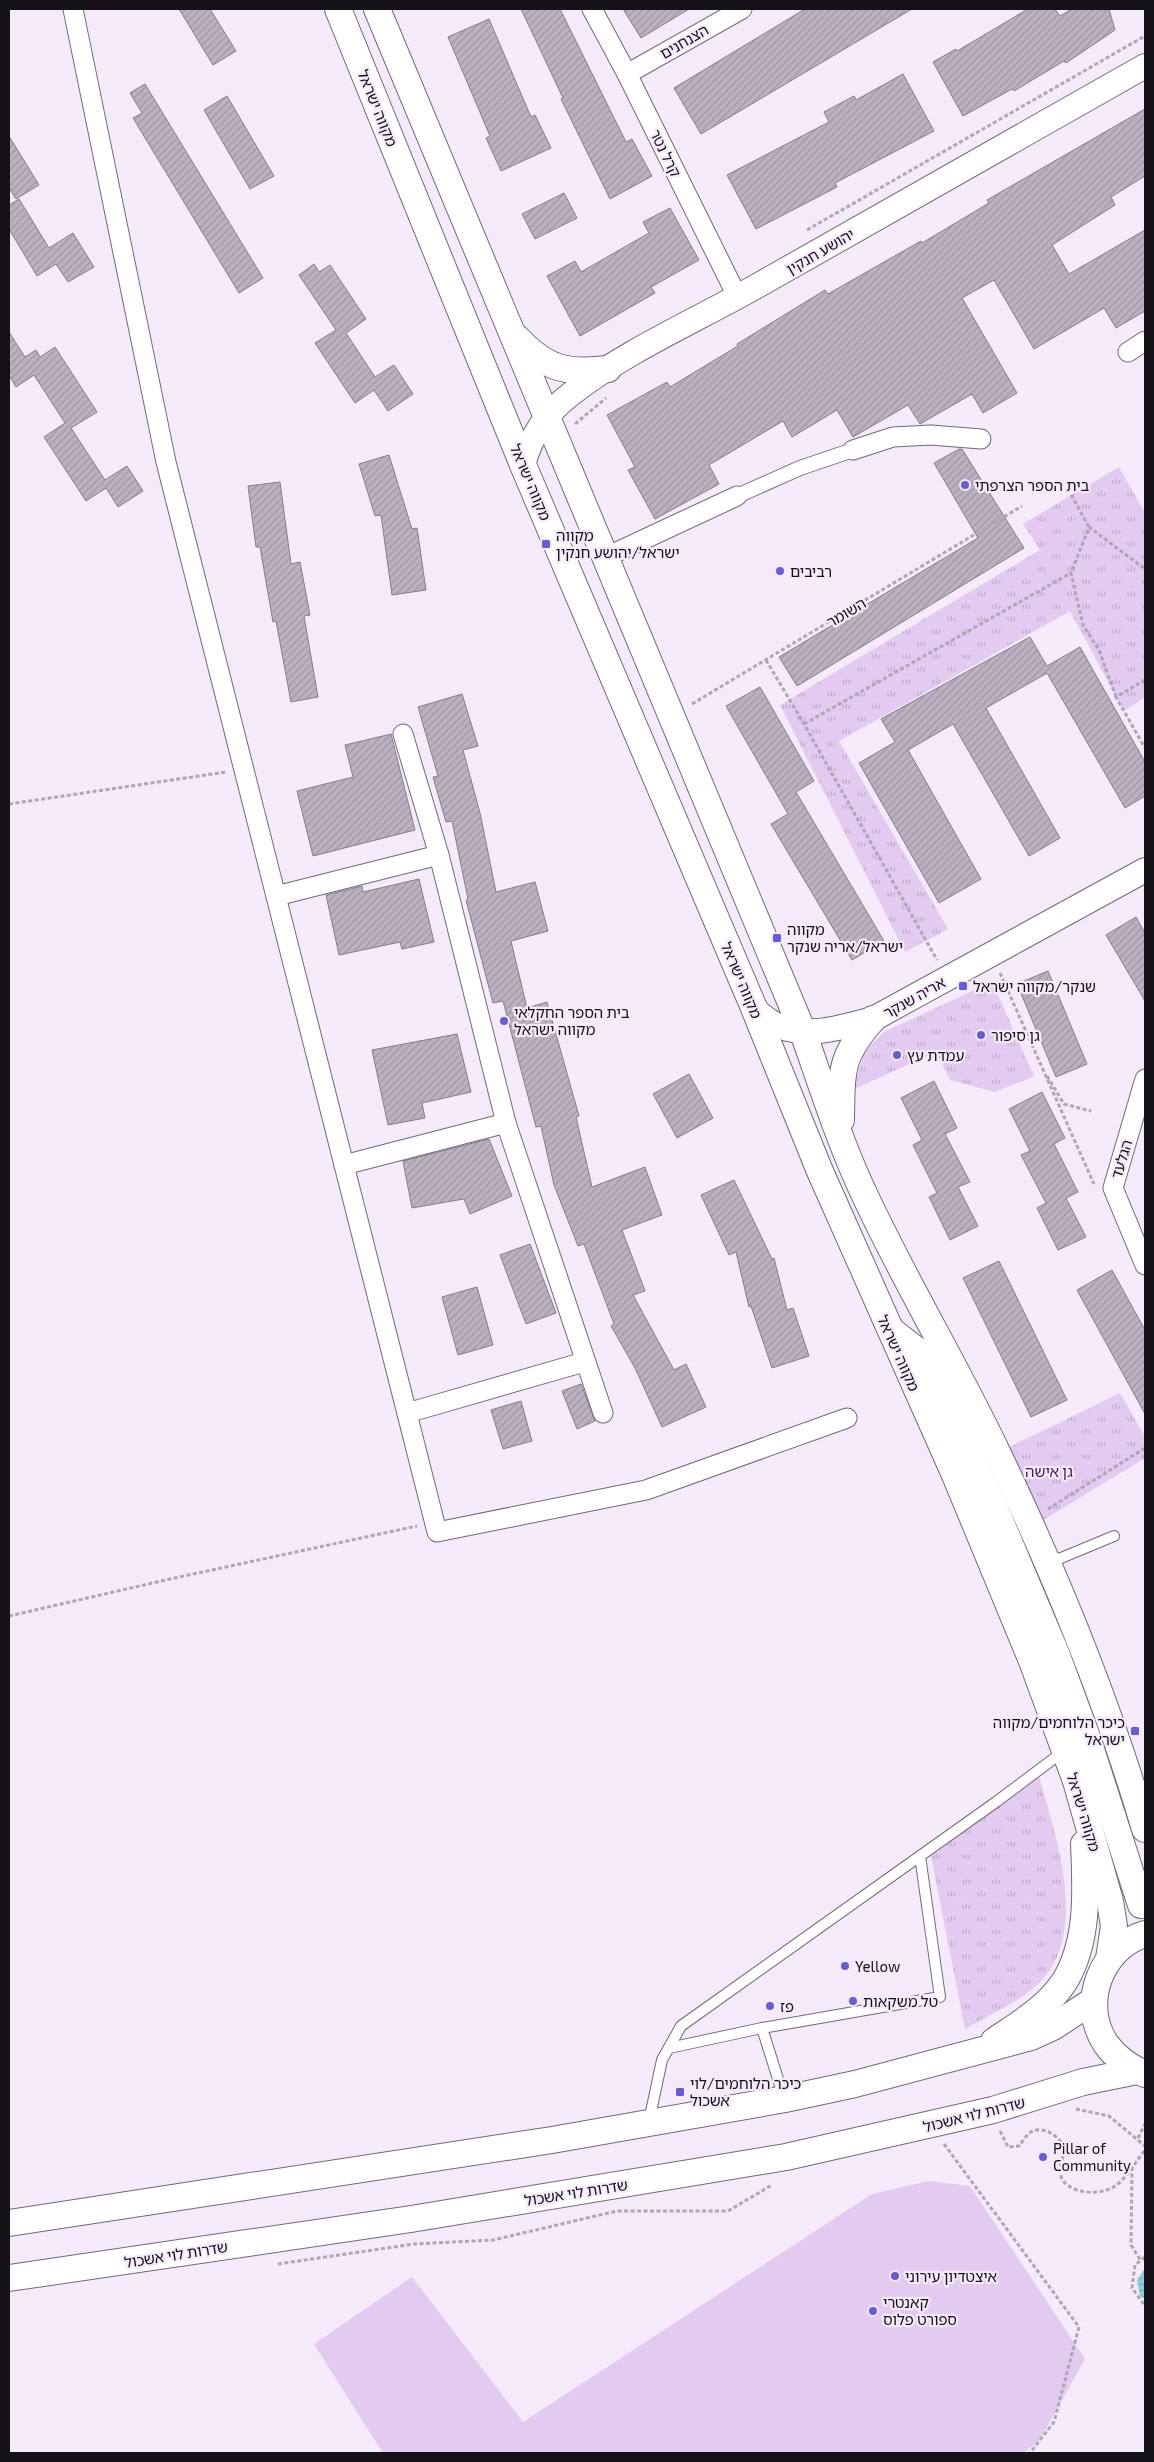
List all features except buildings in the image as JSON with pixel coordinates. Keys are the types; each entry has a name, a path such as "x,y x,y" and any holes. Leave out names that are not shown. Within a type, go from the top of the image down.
{"main road":[{"name":"מקווה ישראל","path":"338,9 523,465 754,1008 819,1169 996,1572 1076,1781 1110,1901 1114,1926 1109,1959"},
{"path":"377,9 545,418 803,1032 840,1138 866,1199 963,1383 1046,1560 1106,1709 1145,1829"},
{"path":"510,332 541,361 557,368 576,371 608,369"},
{"path":"840,1138 843,1067 849,1050 873,1019"},
{"path":"922,1355 925,1314"},
{"path":"887,1327 922,1355 991,1499 1056,1653 1087,1737 1141,1905"},
{"path":"980,2051 1021,2022 1049,1999 1065,1980 1075,1959 1083,1927 1085,1872 1083,1834 1076,1781"},
{"path":"1143,2074 1116,2056 1105,2043 1098,2027 1094,2000 1100,1974 1109,1959 1122,1946 1145,1934"},
{"path":"9,2223 648,2124 784,2099 855,2084 1031,2037 1058,2024 1094,2000"},
{"name":"שדרות לוי אשכול","path":"9,2278 412,2219 699,2172 830,2148 930,2125 1021,2102 1096,2078 1143,2074"}],"street":[{"path":"73,9 166,462 438,1532 646,1490 847,1418"},
{"name":"קרל נטר","path":"592,9 627,74 738,298"},
{"name":"הצנחנים","path":"627,74 742,9"},
{"name":"יהושע חנקין","path":"523,465 534,436 545,418 570,394 608,369 738,298 1145,66"},
{"path":"1128,352 1145,341"},
{"path":"604,558 800,468 893,437 931,434 981,440"},
{"path":"403,734 439,856 506,1123 584,1362 603,1413"},
{"path":"276,896 439,856"},
{"name":"אריה שנקר","path":"754,1008 765,1020 777,1026 803,1032 834,1029 873,1019 1145,870"},
{"name":"הגלעד","path":"1145,1079 1112,1188 1145,1265"},
{"path":"344,1165 506,1123"},
{"path":"407,1414 584,1362"}],"lane":[{"path":"1046,1560 1062,1558 1114,1536"},
{"path":"648,2124 662,2060 681,2026 920,1856 1064,1750"},
{"path":"669,2048 762,2028 940,1997 920,1856"},
{"path":"762,2028 784,2099"}],"path":[{"path":"804,232 1145,36"},
{"path":"1068,489 1089,527 1145,569"},
{"name":"השומר","path":"671,717 1022,506"},
{"path":"1089,527 1071,573 1083,625 1100,650 1116,697 1145,748"},
{"path":"804,724 1071,573"},
{"path":"766,660 947,978"},
{"path":"1116,697 1145,680"},
{"path":"9,804 244,770"},
{"path":"992,954 1096,1189"},
{"path":"1040,1065 1064,1104 1091,1110"},
{"path":"1028,1520 1145,1448"},
{"path":"9,1616 435,1522"},
{"path":"1096,2078 1077,2109 1109,2116 1138,2138 1145,2146"},
{"path":"1138,2138 1145,2124"},
{"path":"930,2125 1079,2326 1054,2422 1030,2453"},
{"path":"999,2130 1008,2147 1019,2146 1030,2133 1042,2130 1060,2138 1065,2148 1060,2172 1063,2180 1088,2194 1101,2193 1116,2186 1145,2150"},
{"path":"1132,2167 1131,2245 1140,2260"},
{"path":"1145,2257 1135,2265 1132,2288 1145,2306"}],"green space":[{"path":"1119,467 1145,513 1145,697 1124,711 1070,611 839,741 948,929 905,952 780,705 1040,550 1023,524"},
{"path":"992,982 1034,1076 995,1092 950,1080 936,1052 854,1089 864,1052 884,1032"},
{"name":"גן אישה","path":"1120,1393 1145,1437 1145,1458 1032,1527 997,1453"},
{"path":"1039,1777 1060,1856 1065,1885 1066,1913 1062,1940 1053,1964 1037,1985 1011,2003 965,2029 931,1856"},
{"name":"קאנטרי ספורט פלוס","path":"929,2181 970,2186 1085,2359 1039,2441 1023,2453 383,2453 314,2344 412,2277 523,2422 872,2194"}],"water":[{"path":"1145,2268 1145,2299 1140,2296 1137,2280"}],"place":[{"name":"בית הספר הצרפתי","path":"965,485"},
{"name":"מקווה ישראל/יהושע חנקין","path":"546,544"},
{"name":"רביבים","path":"780,571"},
{"name":"מקווה ישראל/אריה שנקר","path":"777,938"},
{"name":"שנקר/מקווה ישראל","path":"963,986"},
{"name":"בית הספר החקלאי מקווה ישראל","path":"504,1021"},
{"name":"גן סיפור","path":"981,1035"},
{"name":"עמדת עץ","path":"897,1055"},
{"name":"כיכר הלוחמים/מקווה ישראל","path":"1135,1731"},
{"name":"Yellow","path":"845,1966"},
{"name":"טל משקאות","path":"853,2001"},
{"name":"פז","path":"770,2006"},
{"name":"כיכר הלוחמים/לוי אשכול","path":"680,2092"},
{"name":"Pillar of Community","path":"1043,2157"},
{"name":"איצטדיון עירוני","path":"895,2276"},
{"name":"קאנטרי ספורט פלוס","path":"873,2311"}]}
